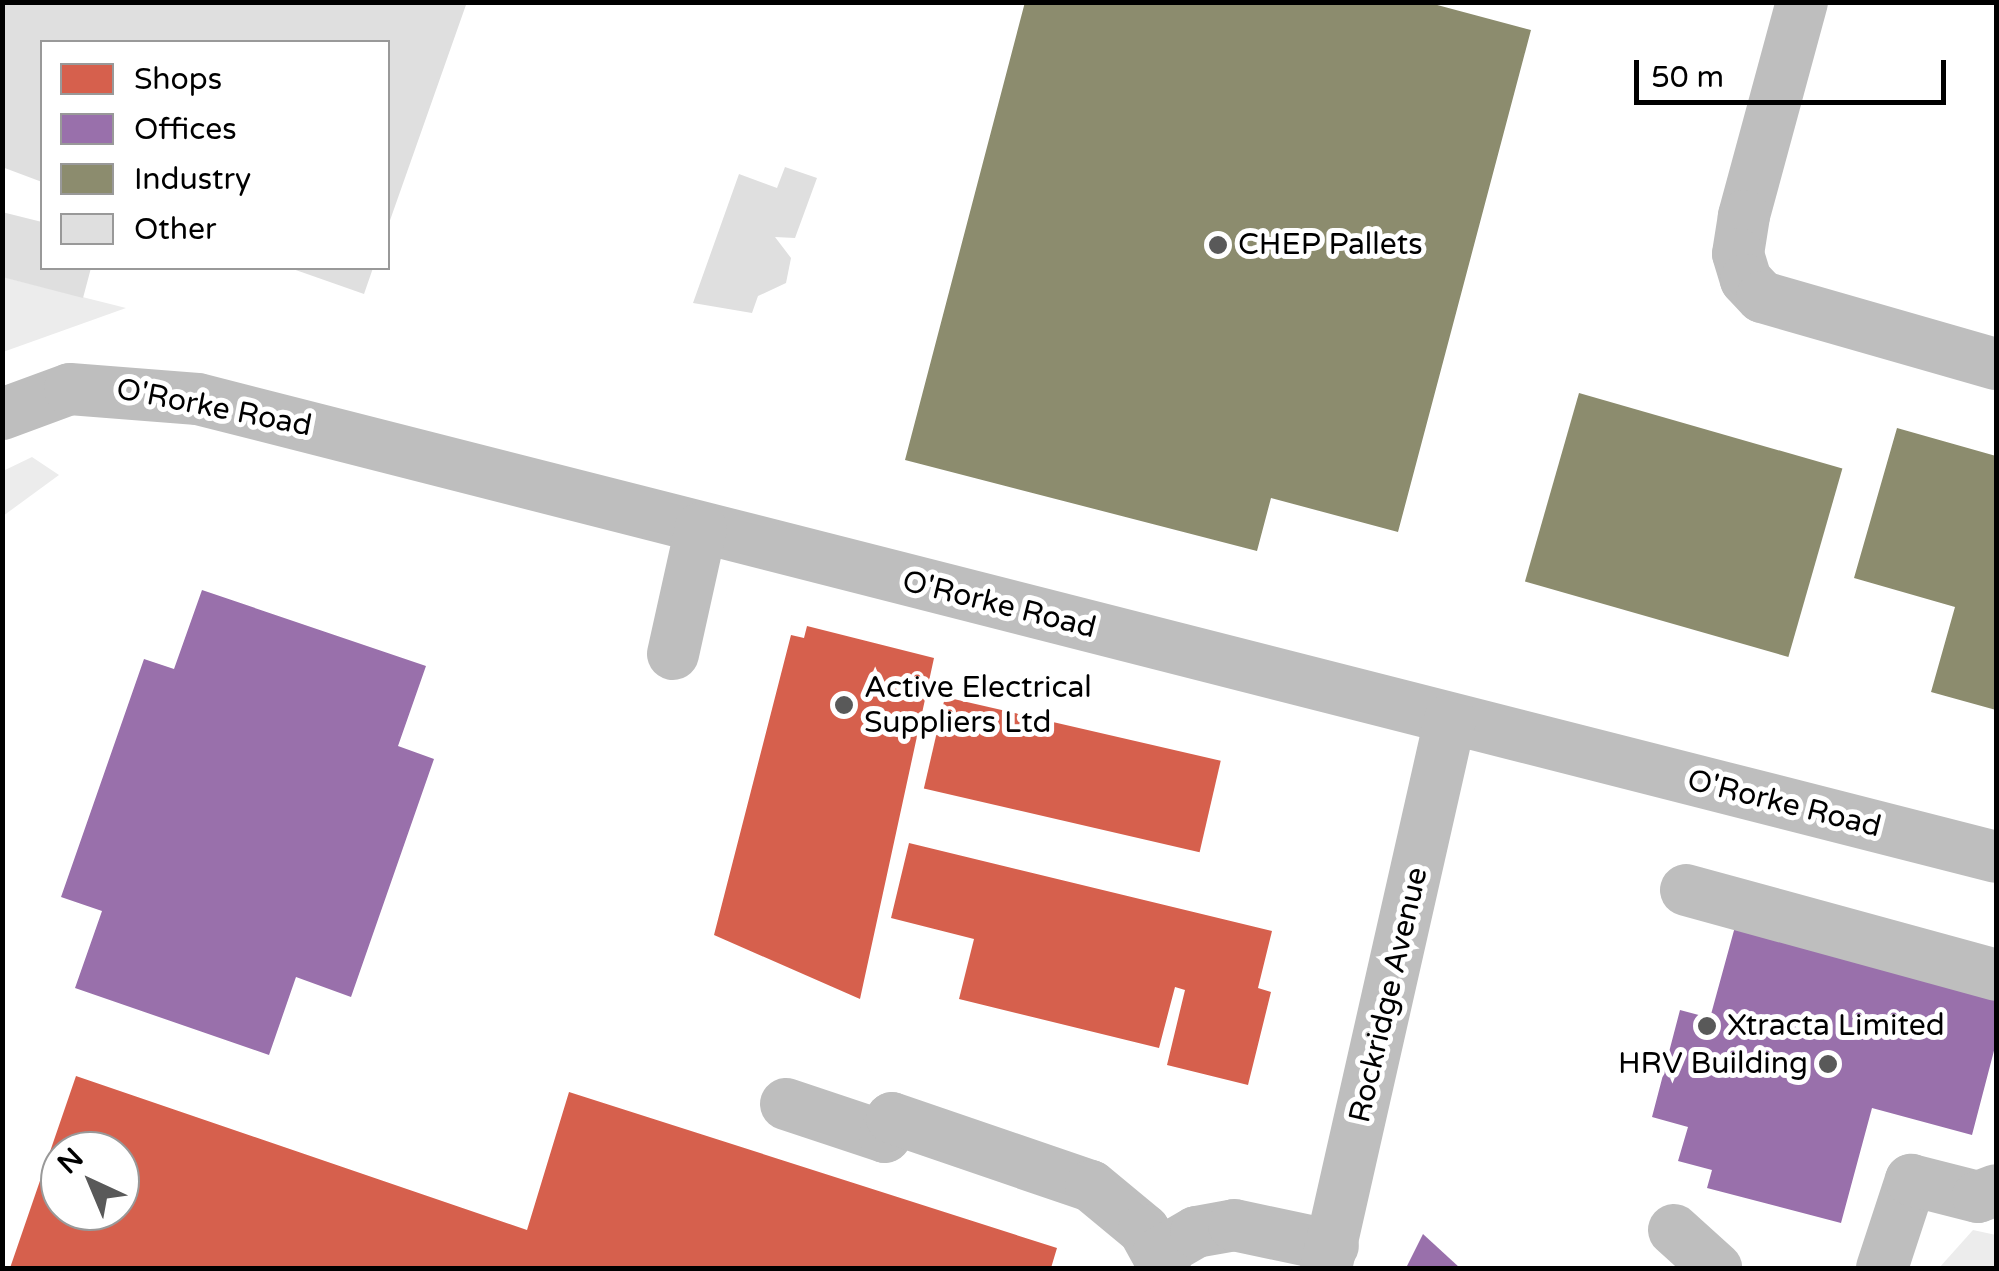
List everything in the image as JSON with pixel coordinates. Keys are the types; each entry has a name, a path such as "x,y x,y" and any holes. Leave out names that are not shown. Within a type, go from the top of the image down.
{"street":[{"path":"1802,2 1744,216 1738,254 1746,280 1762,297 1996,364"},
{"name":"O'Rorke Road","path":"2,414 70,389 150,390 1996,856"},
{"path":"673,654 700,528"},
{"name":"Rockridge Avenue","path":"1329,1257 1450,720"},
{"path":"1686,890 1996,975"},
{"path":"786,1104 886,1137 892,1118 1091,1186 1123,1207 1161,1262 1196,1232 1234,1225 1329,1257"},
{"path":"1882,1268 1911,1180 1978,1197 1996,1190"},
{"path":"1674,1230 1716,1268"}],"shaded area":[{"path":"3,277 126,308 3,352"},
{"path":"32,457 59,475 3,516 3,471"},
{"path":"1973,1230 1996,1235 1996,1268 1939,1268"}],"building: Shops":[{"path":"807,626 934,658 860,999 714,935 791,635 804,638"},
{"path":"945,697 1221,761 1200,852 924,789"},
{"path":"909,843 1272,931 1258,988 1271,992 1248,1085 1167,1065 1185,990 1175,987 1159,1048 959,999 974,939 891,918"},
{"path":"76,1076 527,1230 569,1092 1057,1248 1051,1268 10,1268 40,1181 40,1231 140,1231 140,1131 57,1131"}],"building: Offices":[{"path":"202,590 426,666 398,746 434,759 351,997 296,977 269,1055 75,988 102,911 61,897 144,659 174,669"},
{"name":"HRV Building","path":"1736,923 1996,992 1996,1043 1972,1135 1872,1108 1841,1223 1707,1188 1712,1170 1678,1161 1688,1127 1652,1117 1680,1010 1710,1018"},
{"path":"1423,1234 1460,1268 1406,1268"}],"building: Industry":[{"name":"CHEP Pallets","path":"1025,2 1426,2 1531,30 1398,532 1271,498 1257,551 905,460"},
{"path":"1579,393 1842,469 1788,657 1525,581"},
{"path":"1897,428 1996,456 1996,710 1931,692 1955,607 1854,578"}],"building: Other":[{"path":"2,2 467,2 390,220 390,40 40,40 40,181 2,167"},
{"path":"785,167 817,178 795,238 775,237 791,258 786,283 758,296 752,313 693,303 739,174 777,188"},
{"path":"2,212 40,222 40,270 90,270 83,298 2,277"},
{"path":"296,270 372,270 364,294"}],"place":[{"name":"CHEP Pallets","path":"1218,245"},
{"name":"Active Electrical Suppliers Ltd","path":"844,705"},
{"name":"Xtracta Limited","path":"1707,1026"},
{"name":"HRV Building","path":"1828,1064"}]}
